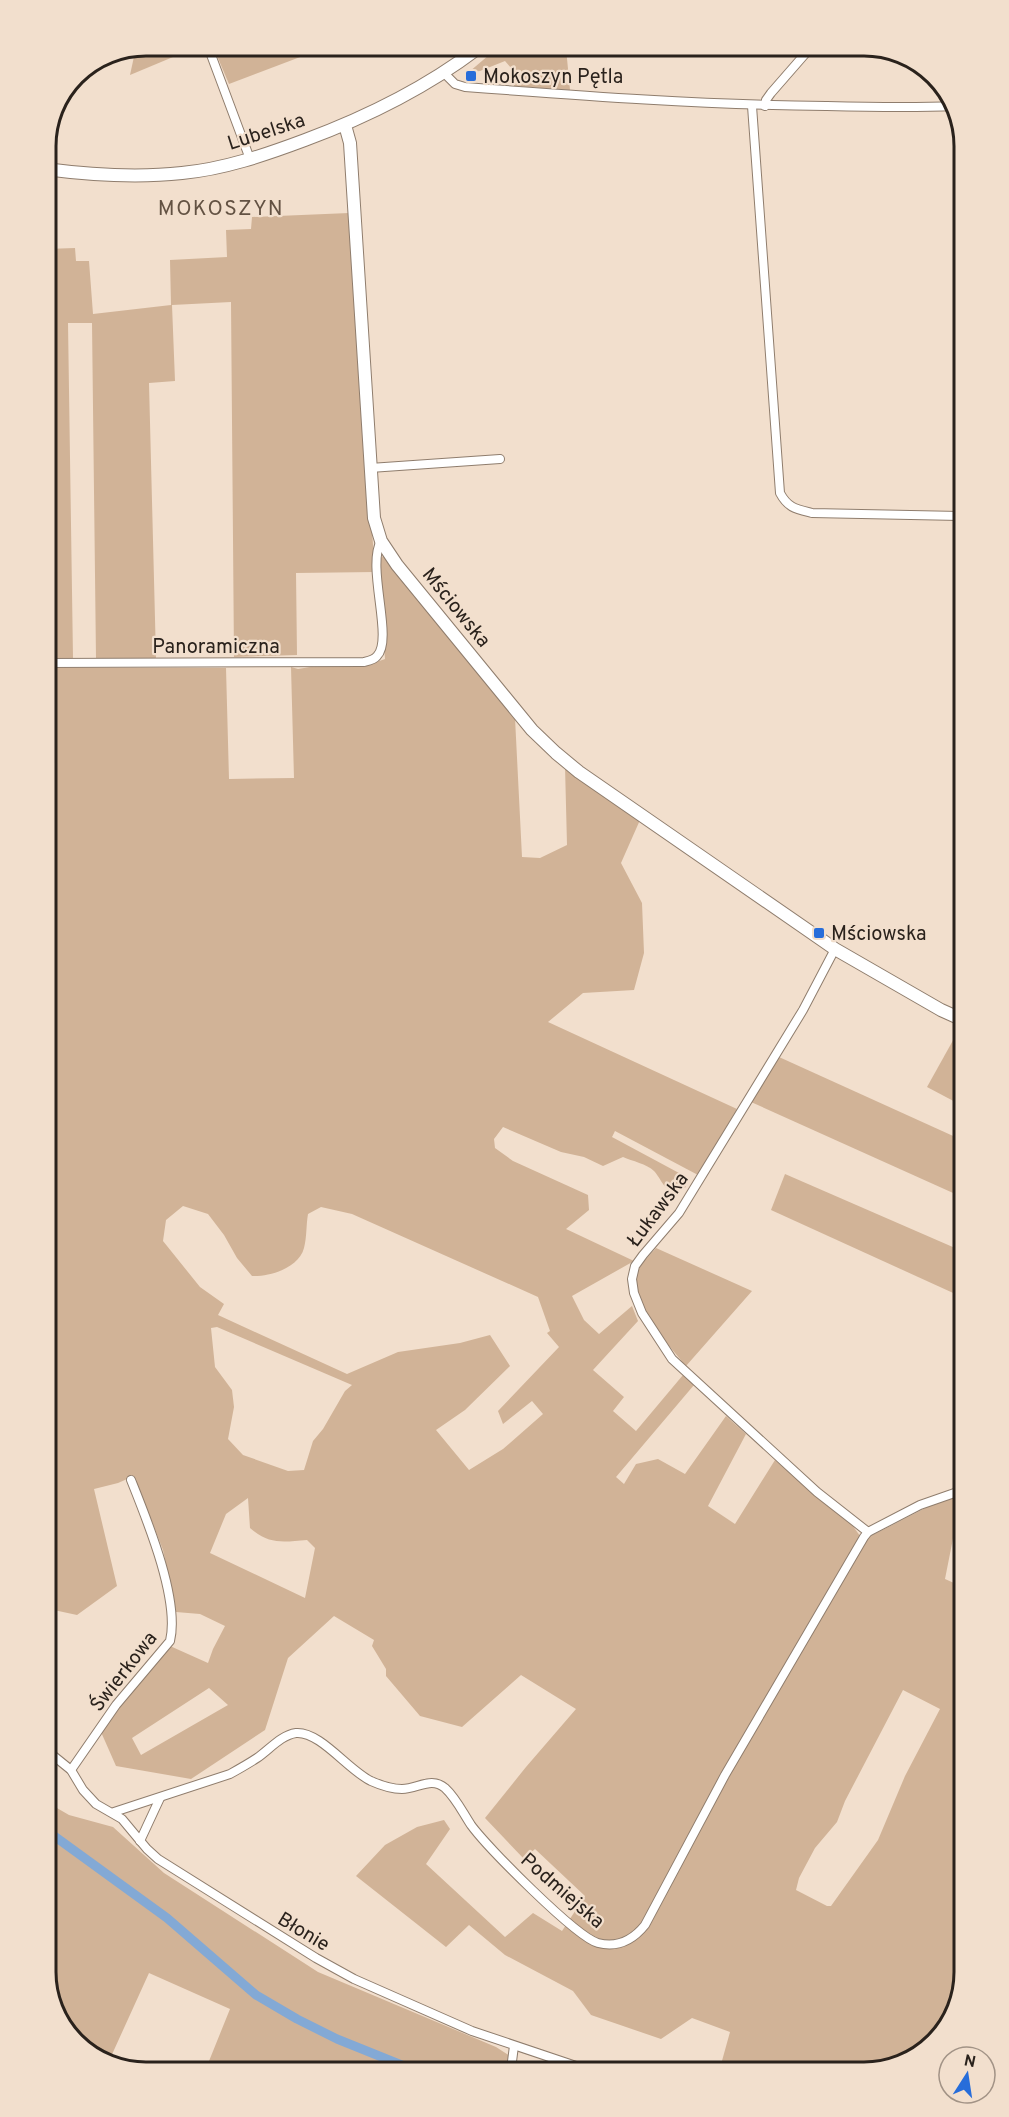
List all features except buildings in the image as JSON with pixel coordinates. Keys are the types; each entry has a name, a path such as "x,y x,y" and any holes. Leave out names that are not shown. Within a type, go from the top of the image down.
{"street":[{"path":"211,56 250,159"},
{"name":"Lubelska","path":"56,170 110,176 166,175 214,168 250,159 345,125 380,109 444,73 467,56"},
{"path":"765,106 771,93 803,56"},
{"path":"444,73 455,84 465,87 752,106 944,107"},
{"path":"752,106 780,493 785,503 796,509 812,513 954,516"},
{"name":"Mściowska","path":"345,125 350,143 374,518 381,541 532,730 556,753 579,772 835,949 954,1016"},
{"path":"370,468 500,459"},
{"name":"Panoramiczna","path":"56,663 364,662 378,656 381,650 382,635 375,555 381,541"},
{"name":"Łukawska","path":"835,949 803,1010 679,1213 635,1266 632,1279 634,1293 642,1313 672,1359 817,1492 868,1532"},
{"name":"Świerkowa","path":"70,1770 116,1705 170,1641 172,1635 172,1612 157,1546 131,1480"},
{"path":"868,1532 920,1505 954,1493"},
{"name":"Podmiejska","path":"114,1812 230,1774 260,1756 283,1738 294,1733 304,1734 322,1742 356,1772 376,1783 404,1789 428,1782 441,1785 450,1793 481,1836 547,1904 591,1941 625,1942 633,1938 645,1925 725,1776 868,1532"},
{"name":"Błonie","path":"56,1757 70,1770 83,1790 96,1804 114,1812 158,1859 316,1958 354,1979 472,2031 562,2062"},
{"path":"140,1841 160,1798"},
{"path":"512,2062 514,2046"}],"shaded area":[{"path":"175,56 130,75 134,57"},
{"path":"217,56 303,56 229,84"},
{"path":"488,56 567,56 570,90 514,86 512,69 505,61 480,71 469,72"},
{"path":"349,213 375,572 296,573 297,655 234,657 231,302 172,305 175,381 149,383 156,658 96,658 92,323 68,323 73,658 56,658 56,249 75,248 76,261 89,261 93,314 171,305 170,260 227,257 226,230 251,229 252,217"},
{"path":"384,555 515,718 522,857 540,858 567,845 565,766 640,820 621,863 642,903 644,953 634,990 583,993 548,1022 737,1109 698,1175 615,1131 612,1137 679,1173 686,1187 674,1191 669,1190 651,1169 623,1157 603,1166 584,1157 561,1152 503,1127 494,1139 495,1148 513,1161 588,1195 589,1210 566,1229 634,1261 572,1296 584,1320 599,1334 632,1306 638,1321 593,1370 624,1397 613,1411 636,1431 683,1375 694,1385 616,1477 624,1484 636,1464 658,1459 685,1474 726,1416 746,1434 708,1506 735,1524 775,1460 830,1507 847,1518 863,1540 943,1499 954,1498 954,1533 945,1579 954,1583 953,1983 949,2001 938,2022 918,2043 893,2057 864,2062 722,2062 730,2032 692,2018 661,2039 591,2015 573,1991 505,1955 469,1925 446,1947 356,1876 385,1845 417,1827 444,1820 450,1829 426,1864 505,1937 533,1913 562,1931 585,1896 535,1849 524,1859 485,1818 576,1709 521,1675 462,1727 420,1716 386,1676 386,1669 372,1646 374,1640 334,1616 288,1658 265,1730 191,1779 116,1766 101,1732 113,1714 170,1646 208,1663 225,1626 200,1614 176,1612 163,1550 134,1476 94,1489 117,1586 77,1615 56,1610 56,668 226,668 229,779 294,778 291,667 298,669 316,666 362,667 385,659 380,559","holes":["183,1206 208,1214 224,1235 237,1258 252,1276 275,1273 296,1261 304,1248 308,1214 321,1207 352,1214 538,1297 550,1331 547,1333 559,1347 498,1411 503,1424 532,1401 543,1414 503,1449 469,1470 436,1430 465,1410 510,1366 490,1335 460,1343 398,1352 347,1374 218,1315 224,1304 200,1287 163,1241 166,1220","217,1327 352,1385 345,1391 323,1429 313,1441 304,1470 288,1471 243,1455 228,1439 234,1407 232,1390 215,1367 211,1328","248,1498 250,1528 270,1540 307,1540 315,1548 305,1598 210,1553 226,1514","209,1688 228,1705 141,1755 132,1738","903,1690 940,1709 905,1776 878,1840 831,1906 827,1906 796,1890 799,1878 815,1848 837,1822 845,1801"]},
{"path":"954,1039 954,1101 927,1087"},
{"path":"779,1057 954,1136 954,1193 751,1102"},
{"path":"785,1174 954,1248 954,1293 771,1210"},
{"path":"656,1248 752,1291 686,1366 652,1321 639,1295 636,1282 638,1271"},
{"path":"56,1807 69,1815 113,1827 164,1873 318,1972 496,2047 510,2056 510,2062 209,2061 230,2009 149,1973 112,2055 91,2043 68,2017 60,2001 56,1983"}],"waterway":[{"path":"56,1837 167,1918 256,1995 337,2039 393,2061"}],"place":[{"name":"Mokoszyn Pętla","path":"471,76"},
{"name":"Mściowska","path":"819,933"}],"district":[{"name":"MOKOSZYN","path":"221,208"}]}
